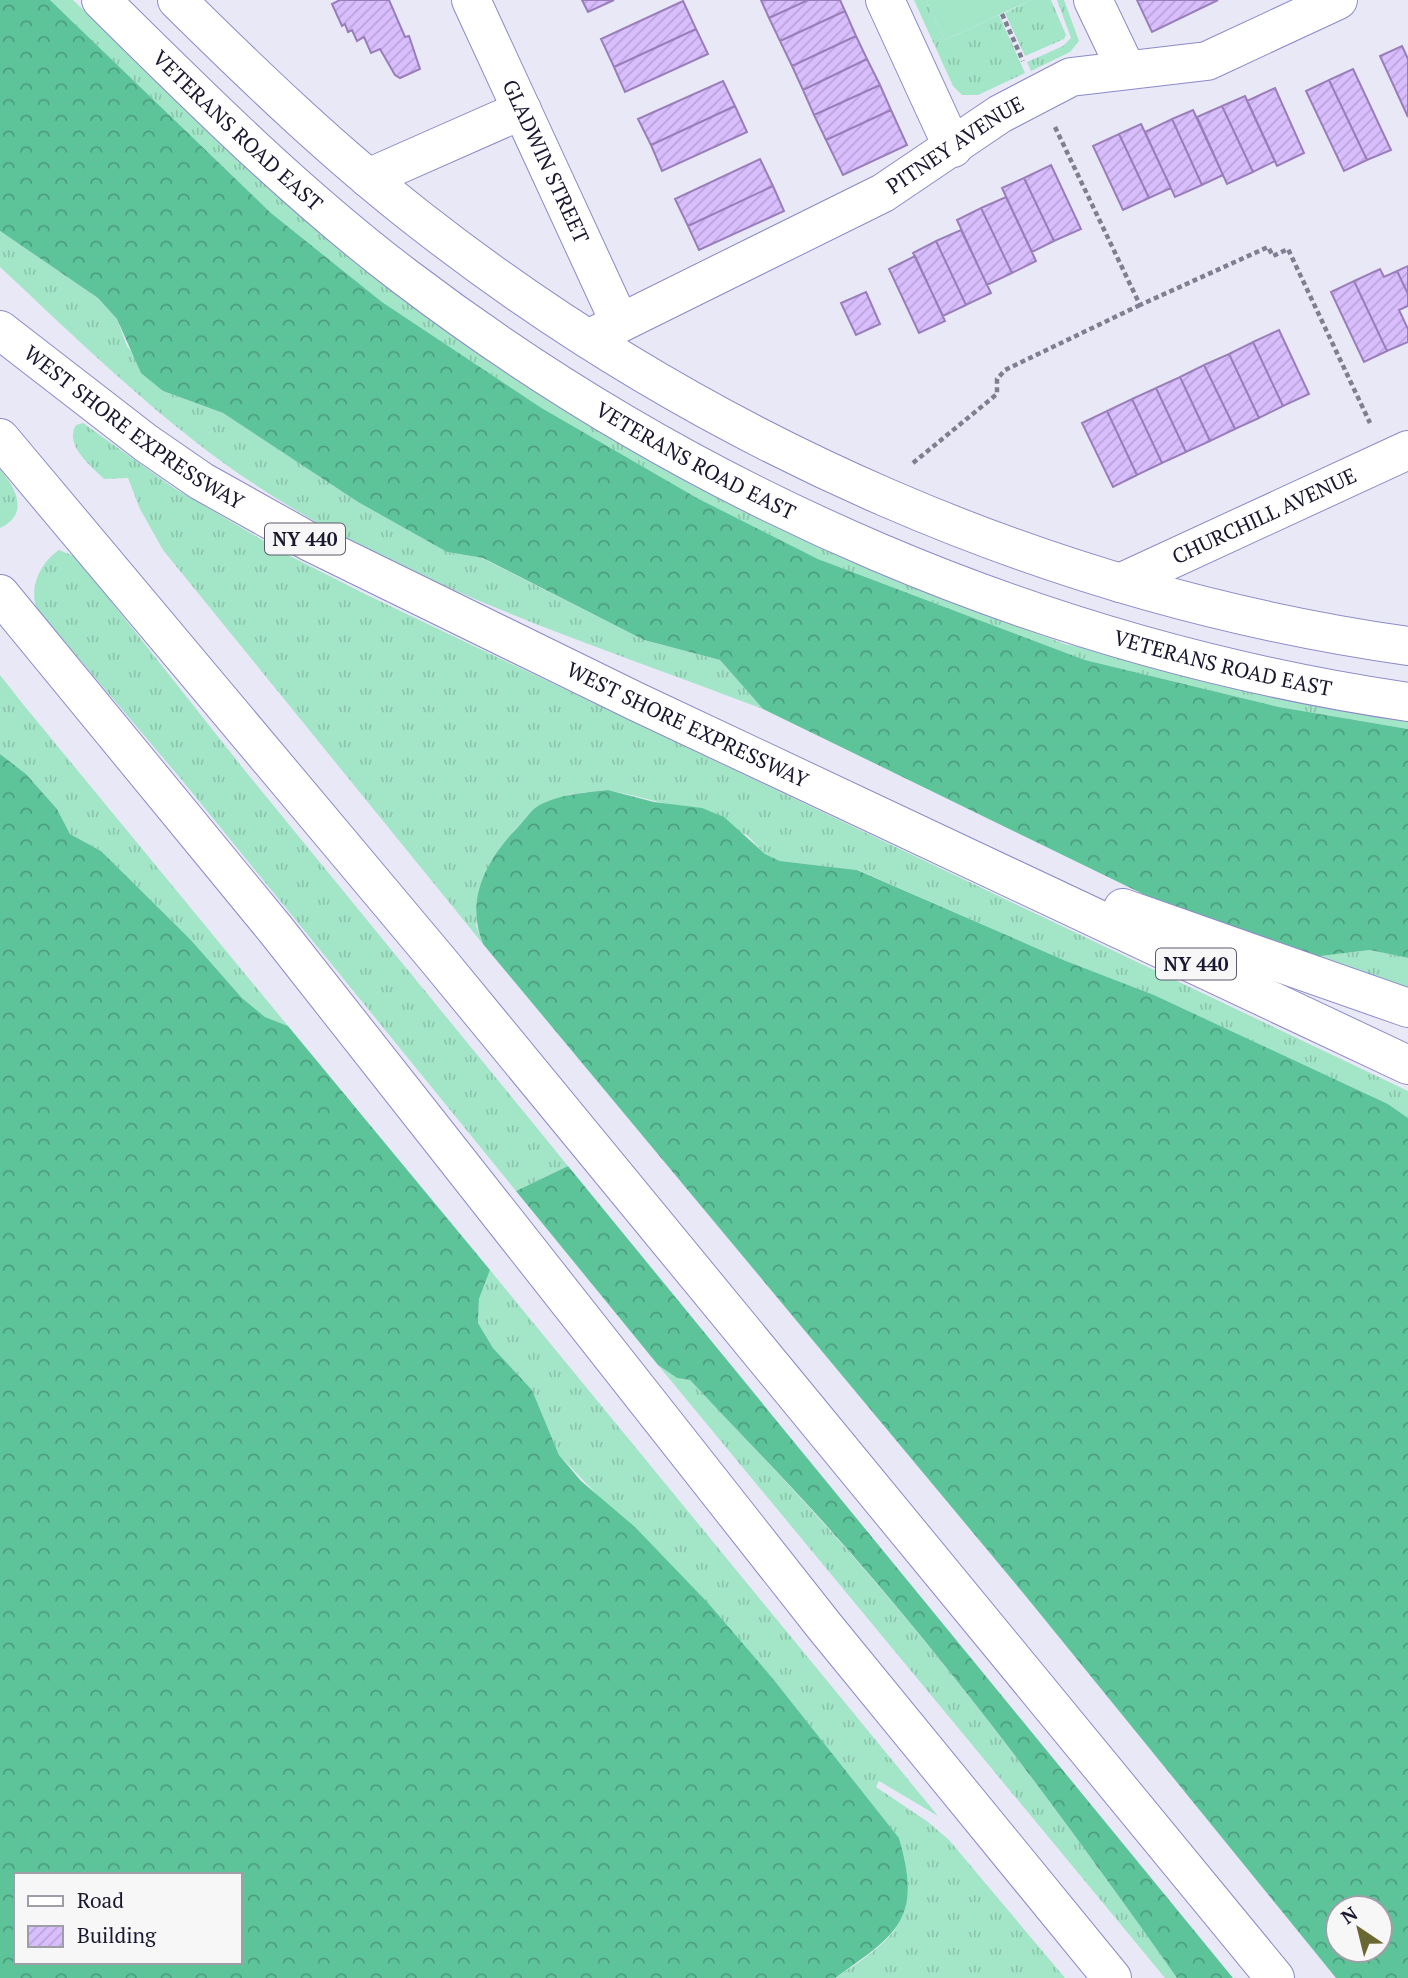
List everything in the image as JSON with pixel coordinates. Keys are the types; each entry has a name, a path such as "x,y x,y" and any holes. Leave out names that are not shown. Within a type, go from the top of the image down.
{"main road":[{"name":"VETERANS ROAD EAST","path":"101,0 250,146 403,276 567,390 682,458 753,496 855,543 1053,618 1117,639 1253,673 1408,702"},
{"path":"177,0 368,178 479,265 604,331 701,406 831,473 947,523 1120,583 1260,619 1408,646"},
{"name":"GLADWIN STREET","path":"471,0 522,110 604,331"},
{"path":"885,0 953,148"},
{"path":"1093,0 1126,69"},
{"name":"PITNEY AVENUE","path":"604,331 883,193 1000,114 1071,77 1207,61 1338,0"},
{"path":"368,178 522,110"},
{"name":"WEST SHORE EXPRESSWAY","path":"0,330 146,443 250,510 396,585 1408,1065"},
{"path":"0,438 438,960 1275,1978"},
{"name":"CHURCHILL AVENUE","path":"1120,583 1408,450"},
{"path":"0,594 276,930 825,1627 1112,1978"},
{"path":"983,865 1182,926 1408,1009"}],"path":[{"path":"1002,14 1028,71"},
{"path":"1023,61 1033,56"},
{"path":"1052,120 1140,305"},
{"path":"913,463 998,394 997,379 1005,370 1269,247 1273,256 1288,249 1370,423"}],"green space":[{"path":"0,0 50,0 271,213 382,302 540,407 697,498 818,559 1085,660 1279,707 1408,729 1408,958 1370,950 1304,958 1147,896 763,709 720,660 644,640 483,558 447,552 358,502 223,413 163,391 141,373 117,319 98,298 0,231"},
{"path":"50,0 73,0 269,189 371,274 489,362 698,487 898,582 1065,644 1408,719 1408,729 1279,707 1085,660 818,559 697,498 540,407 382,302 271,213"},
{"path":"914,0 926,0 945,40 999,15 1025,73 978,95 962,95 953,86"},
{"path":"926,0 1031,0 945,40"},
{"path":"1031,0 1051,0 1066,35 1064,39 1025,56 1005,13"},
{"path":"1057,0 1064,0 1079,41 1070,52 1031,71 1027,62 1063,46 1071,38"},
{"path":"0,231 98,298 117,319 127,346 163,391 223,413 358,502 447,552 482,558 644,640 720,660 763,709 490,605 422,576 293,509 232,469 171,422 0,267"},
{"path":"83,423 174,488 288,555 367,595 1408,1091 1408,1118 1388,1104 1154,995 1066,961 858,870 780,861 765,854 747,835 674,806 608,790 571,794 535,808 513,832 476,925 483,944 163,550 140,509 128,478 104,479 80,454 73,440 73,432 76,425"},
{"path":"0,469 15,492 17,508 15,516 0,528"},
{"path":"59,550 76,557 242,767 568,1166 516,1191 181,779 36,608 34,591 38,576 47,561"},
{"path":"0,675 288,1026 265,1017 242,998 190,939 101,851 70,834 57,809 26,774 0,754"},
{"path":"0,754 26,774 57,809 70,834 101,851 190,939 242,998 265,1017 288,1026 490,1270 479,1299 478,1323 493,1348 532,1390 559,1455 581,1481 635,1527 708,1603 774,1680 899,1838 906,1866 906,1907 889,1936 835,1978 0,1978"},
{"path":"608,790 654,802 702,808 724,817 765,854 780,861 857,870 1066,961 1154,995 1388,1104 1408,1118 1408,1978 1336,1978 1325,1964 1394,1964 1394,1894 1324,1894 1324,1963 1024,1594 483,944 476,912 478,896 488,867 533,810 543,803 570,795"},
{"path":"1370,950 1408,958 1408,992 1304,958"},
{"path":"568,1166 1233,1978 1177,1978 1048,1799 913,1626 817,1515 690,1380 677,1378 658,1365 516,1191"},
{"path":"490,1270 938,1816 879,1781 876,1787 928,1822 949,1840 1065,1978 835,1978 875,1950 900,1922 906,1906 908,1887 899,1838 774,1680 559,1455 532,1390 493,1348 478,1323 479,1299"},
{"path":"658,1365 677,1378 690,1380 865,1570 1004,1741 1177,1978 1165,1978"}],"building":[{"path":"340,0 389,0 405,37 409,36 420,69 400,78 395,75 380,49 371,53 364,37 357,41 352,30 348,32 345,24 342,26 332,4"},
{"path":"582,0 614,0 588,12"},
{"path":"761,0 808,0 769,18"},
{"path":"808,0 840,0 845,11 780,41 769,18"},
{"path":"1137,0 1218,0 1152,32"},
{"path":"683,1 696,29 614,67 601,39"},
{"path":"845,11 856,36 792,66 780,41"},
{"path":"696,29 708,54 625,92 614,67"},
{"path":"856,36 867,59 803,90 792,66"},
{"path":"1402,46 1408,59 1408,117 1380,56"},
{"path":"867,59 880,85 814,115 803,90"},
{"path":"1353,69 1391,150 1367,160 1329,80"},
{"path":"1329,80 1367,160 1344,171 1306,91"},
{"path":"723,81 735,106 651,145 638,119"},
{"path":"880,85 891,110 826,140 814,115"},
{"path":"1275,88 1304,153 1277,166 1247,101"},
{"path":"1245,96 1275,161 1253,172 1222,106"},
{"path":"735,106 747,132 662,171 651,145"},
{"path":"1222,106 1253,172 1227,184 1197,117"},
{"path":"891,110 907,145 843,175 826,140"},
{"path":"1193,110 1223,175 1202,185 1172,119"},
{"path":"1172,119 1202,185 1175,197 1145,132"},
{"path":"1141,124 1171,188 1149,198 1119,134"},
{"path":"1119,134 1149,198 1123,210 1093,146"},
{"path":"760,159 773,186 688,226 675,199"},
{"path":"1051,165 1081,229 1054,241 1024,178"},
{"path":"1024,178 1054,241 1032,252 1002,188"},
{"path":"773,186 784,211 699,250 688,226"},
{"path":"1006,197 1036,261 1012,273 981,208"},
{"path":"981,208 1012,273 987,285 957,220"},
{"path":"961,230 991,293 966,305 936,241"},
{"path":"936,241 966,305 943,316 913,253"},
{"path":"915,256 945,321 919,333 889,269"},
{"path":"1408,266 1408,294 1397,271"},
{"path":"1380,269 1384,277 1397,271 1408,294 1408,306 1399,310 1408,329 1408,342 1387,351 1354,281"},
{"path":"1354,281 1387,351 1364,362 1331,292"},
{"path":"866,292 880,324 856,335 841,303"},
{"path":"1279,330 1309,394 1283,406 1253,342"},
{"path":"1253,342 1283,406 1259,418 1229,354"},
{"path":"1229,354 1259,418 1235,429 1204,365"},
{"path":"1204,365 1235,429 1210,441 1180,377"},
{"path":"1180,377 1210,441 1186,452 1156,388"},
{"path":"1156,388 1186,452 1162,463 1132,399"},
{"path":"1132,399 1162,463 1137,475 1107,411"},
{"path":"1107,411 1137,475 1113,487 1082,423"}]}
